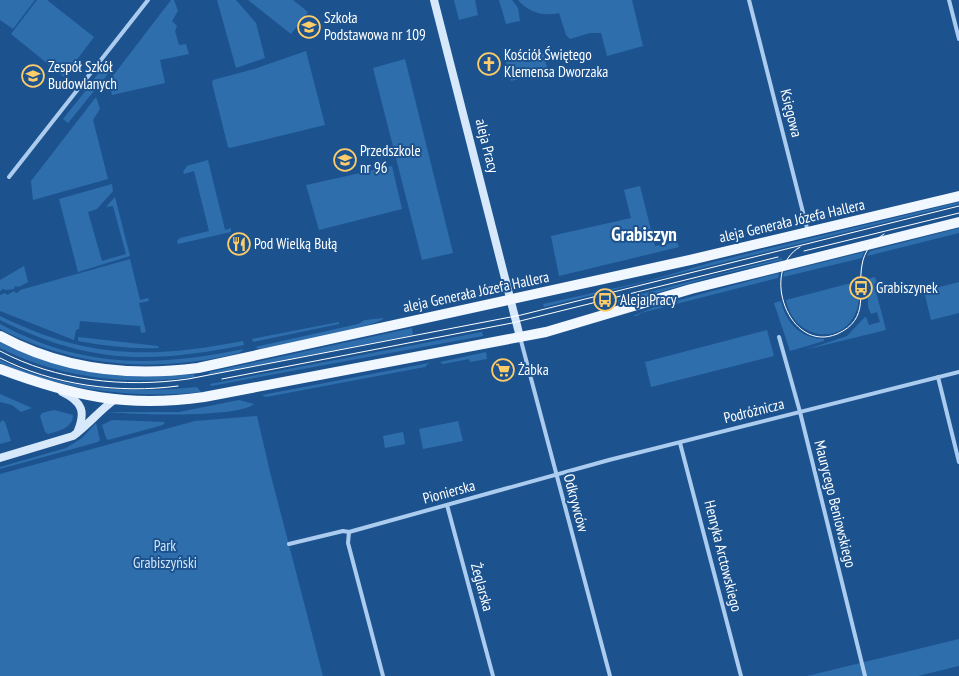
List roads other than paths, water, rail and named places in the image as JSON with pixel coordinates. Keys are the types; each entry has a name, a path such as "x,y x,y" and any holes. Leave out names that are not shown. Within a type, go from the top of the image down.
{"main road":[{"name":"aleja Generała Józefa Hallera","path":"0,336 43,354 85,366 134,372 171,371 198,368 246,359 808,233 959,196"},
{"path":"0,369 54,388 114,400 142,402 176,401 204,397 546,332 691,289 959,222"}],"street":[{"path":"9,177 148,0"},
{"name":"aleja Pracy","path":"434,0 520,337"},
{"name":"Księgowa","path":"749,0 808,233"},
{"path":"949,0 959,38"},
{"name":"Odkrywców","path":"520,337 610,676"},
{"name":"Maurycego Beniowskiego","path":"779,337 800,412 865,676"},
{"name":"Podróżnicza","path":"556,475 959,372"},
{"path":"938,377 959,462"},
{"path":"54,388 78,402 82,416 77,433"},
{"path":"0,458 56,442 77,433 114,400"},
{"name":"Henryka Arctowskiego","path":"680,443 741,676"},
{"name":"Pionierska","path":"289,544 342,531 349,532 556,475"},
{"name":"Żeglarska","path":"447,505 493,676"},
{"path":"349,532 348,544 384,676"}],"tram line":[{"path":"0,351 44,369 91,380 140,383 188,379 521,315 959,206"},
{"path":"804,251 959,213"},
{"path":"800,247 788,258 782,273 781,290 785,307 793,321 805,332 820,337 837,334 848,328 855,321 859,312 863,260 870,247 884,234"},
{"path":"222,379 512,323 778,257"},
{"path":"0,358 42,375 87,385 133,389 178,386"}],"place":[{"name":"Szkoła Podstawowa nr 109","path":"309,27"},
{"name":"Kościół Świętego Klemensa Dworzaka","path":"489,64"},
{"name":"Zespół Szkół Budowlanych","path":"33,76"},
{"name":"Przedszkole nr 96","path":"345,160"},
{"name":"Pod Wielką Bułą","path":"239,244"},
{"name":"Grabiszynek","path":"861,288"},
{"name":"Aleja Pracy","path":"605,300"},
{"name":"Żabka","path":"503,370"}],"district":[{"name":"Grabiszyn","path":"644,234"}],"park label":[{"name":"Park Grabiszyński","path":"165,554"}]}
